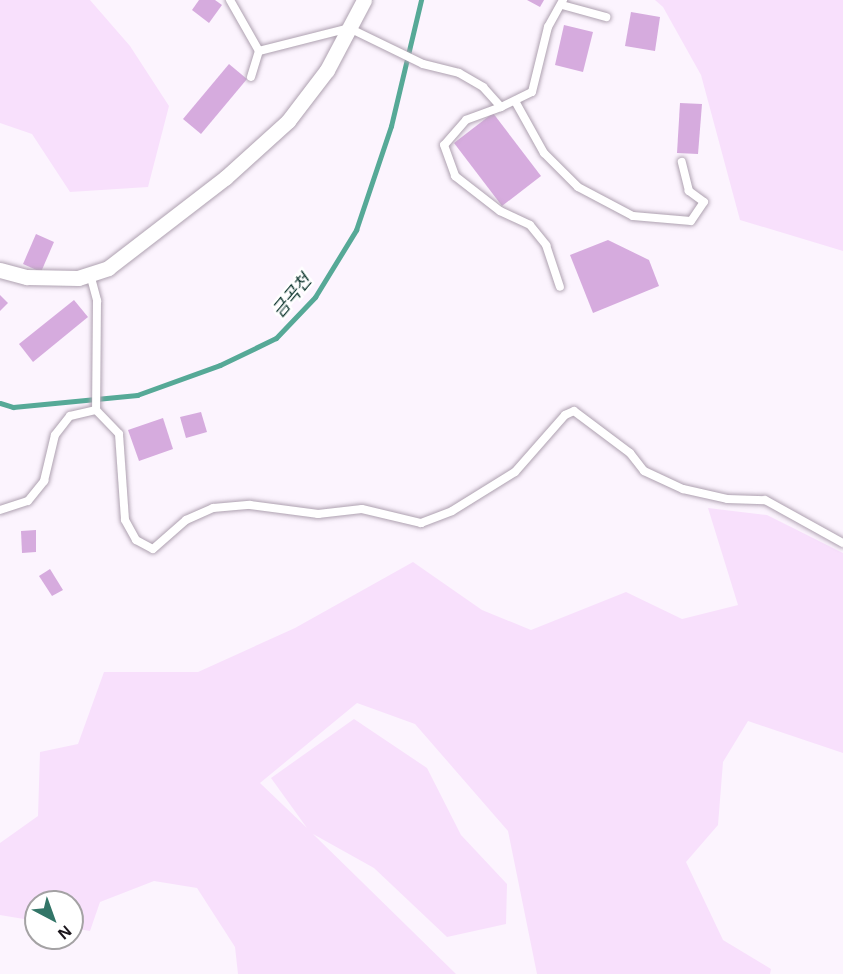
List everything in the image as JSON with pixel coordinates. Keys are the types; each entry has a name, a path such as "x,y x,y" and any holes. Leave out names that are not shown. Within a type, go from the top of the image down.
{"street":[{"path":"0,270 27,277 78,278 108,268 225,178 288,121 327,70 364,0"}],"lane":[{"path":"230,0 259,51 251,77"},
{"path":"560,287 546,244 530,225 500,211 455,176 444,145 466,120 532,92 548,27 563,2 606,17"},
{"path":"259,51 350,28 423,64 459,74 483,87 501,107"},
{"path":"515,101 544,153 578,188 633,216 691,221 704,202 689,191 682,162"},
{"path":"90,274 97,301 99,374 96,410 119,434 125,520 136,540 153,549 186,520 213,508 250,505 318,514 362,509 421,523 452,511 515,472 565,415 574,411 630,453 644,471 683,489 727,499 765,500 843,543"},
{"path":"0,510 28,501 44,481 55,435 70,416 96,410"}],"shaded area":[{"path":"0,0 90,0 130,46 169,106 148,187 70,192 32,134 0,123"},
{"path":"655,0 843,0 843,251 740,220 701,75 663,7"},
{"path":"708,508 767,515 843,553 843,753 748,721 723,762 718,825 686,862 723,940 771,969 770,974 537,974 508,831 415,724 357,703 260,783 307,828 271,778 354,719 427,768 461,835 507,884 506,924 447,937 374,868 313,834 456,974 238,974 235,947 197,888 154,881 100,902 90,931 84,930 84,890 24,890 24,919 0,915 0,843 38,816 40,752 78,744 104,672 198,672 295,628 413,562 482,610 531,630 626,592 682,619 738,605"}],"building":[{"path":"199,0 215,0 222,5 209,23 192,10"},
{"path":"527,0 544,0 540,7"},
{"path":"631,12 660,17 655,51 625,46"},
{"path":"564,25 593,32 583,72 555,65"},
{"path":"229,64 247,79 201,134 183,119"},
{"path":"680,103 702,104 698,154 677,153"},
{"path":"493,113 541,176 502,206 454,143"},
{"path":"36,234 54,242 41,272 23,264"},
{"path":"608,240 649,260 659,286 593,313 570,255"},
{"path":"0,295 8,303 0,311"},
{"path":"74,300 88,317 33,362 19,344"},
{"path":"201,412 207,432 186,438 180,417"},
{"path":"163,418 173,449 139,461 128,430"},
{"path":"36,530 36,552 22,553 21,531"},
{"path":"50,569 63,590 52,596 39,576"}],"waterway":[{"name":"금곡천","path":"0,403 13,407 137,395 220,365 276,338 315,297 356,230 391,126 421,0"}]}
